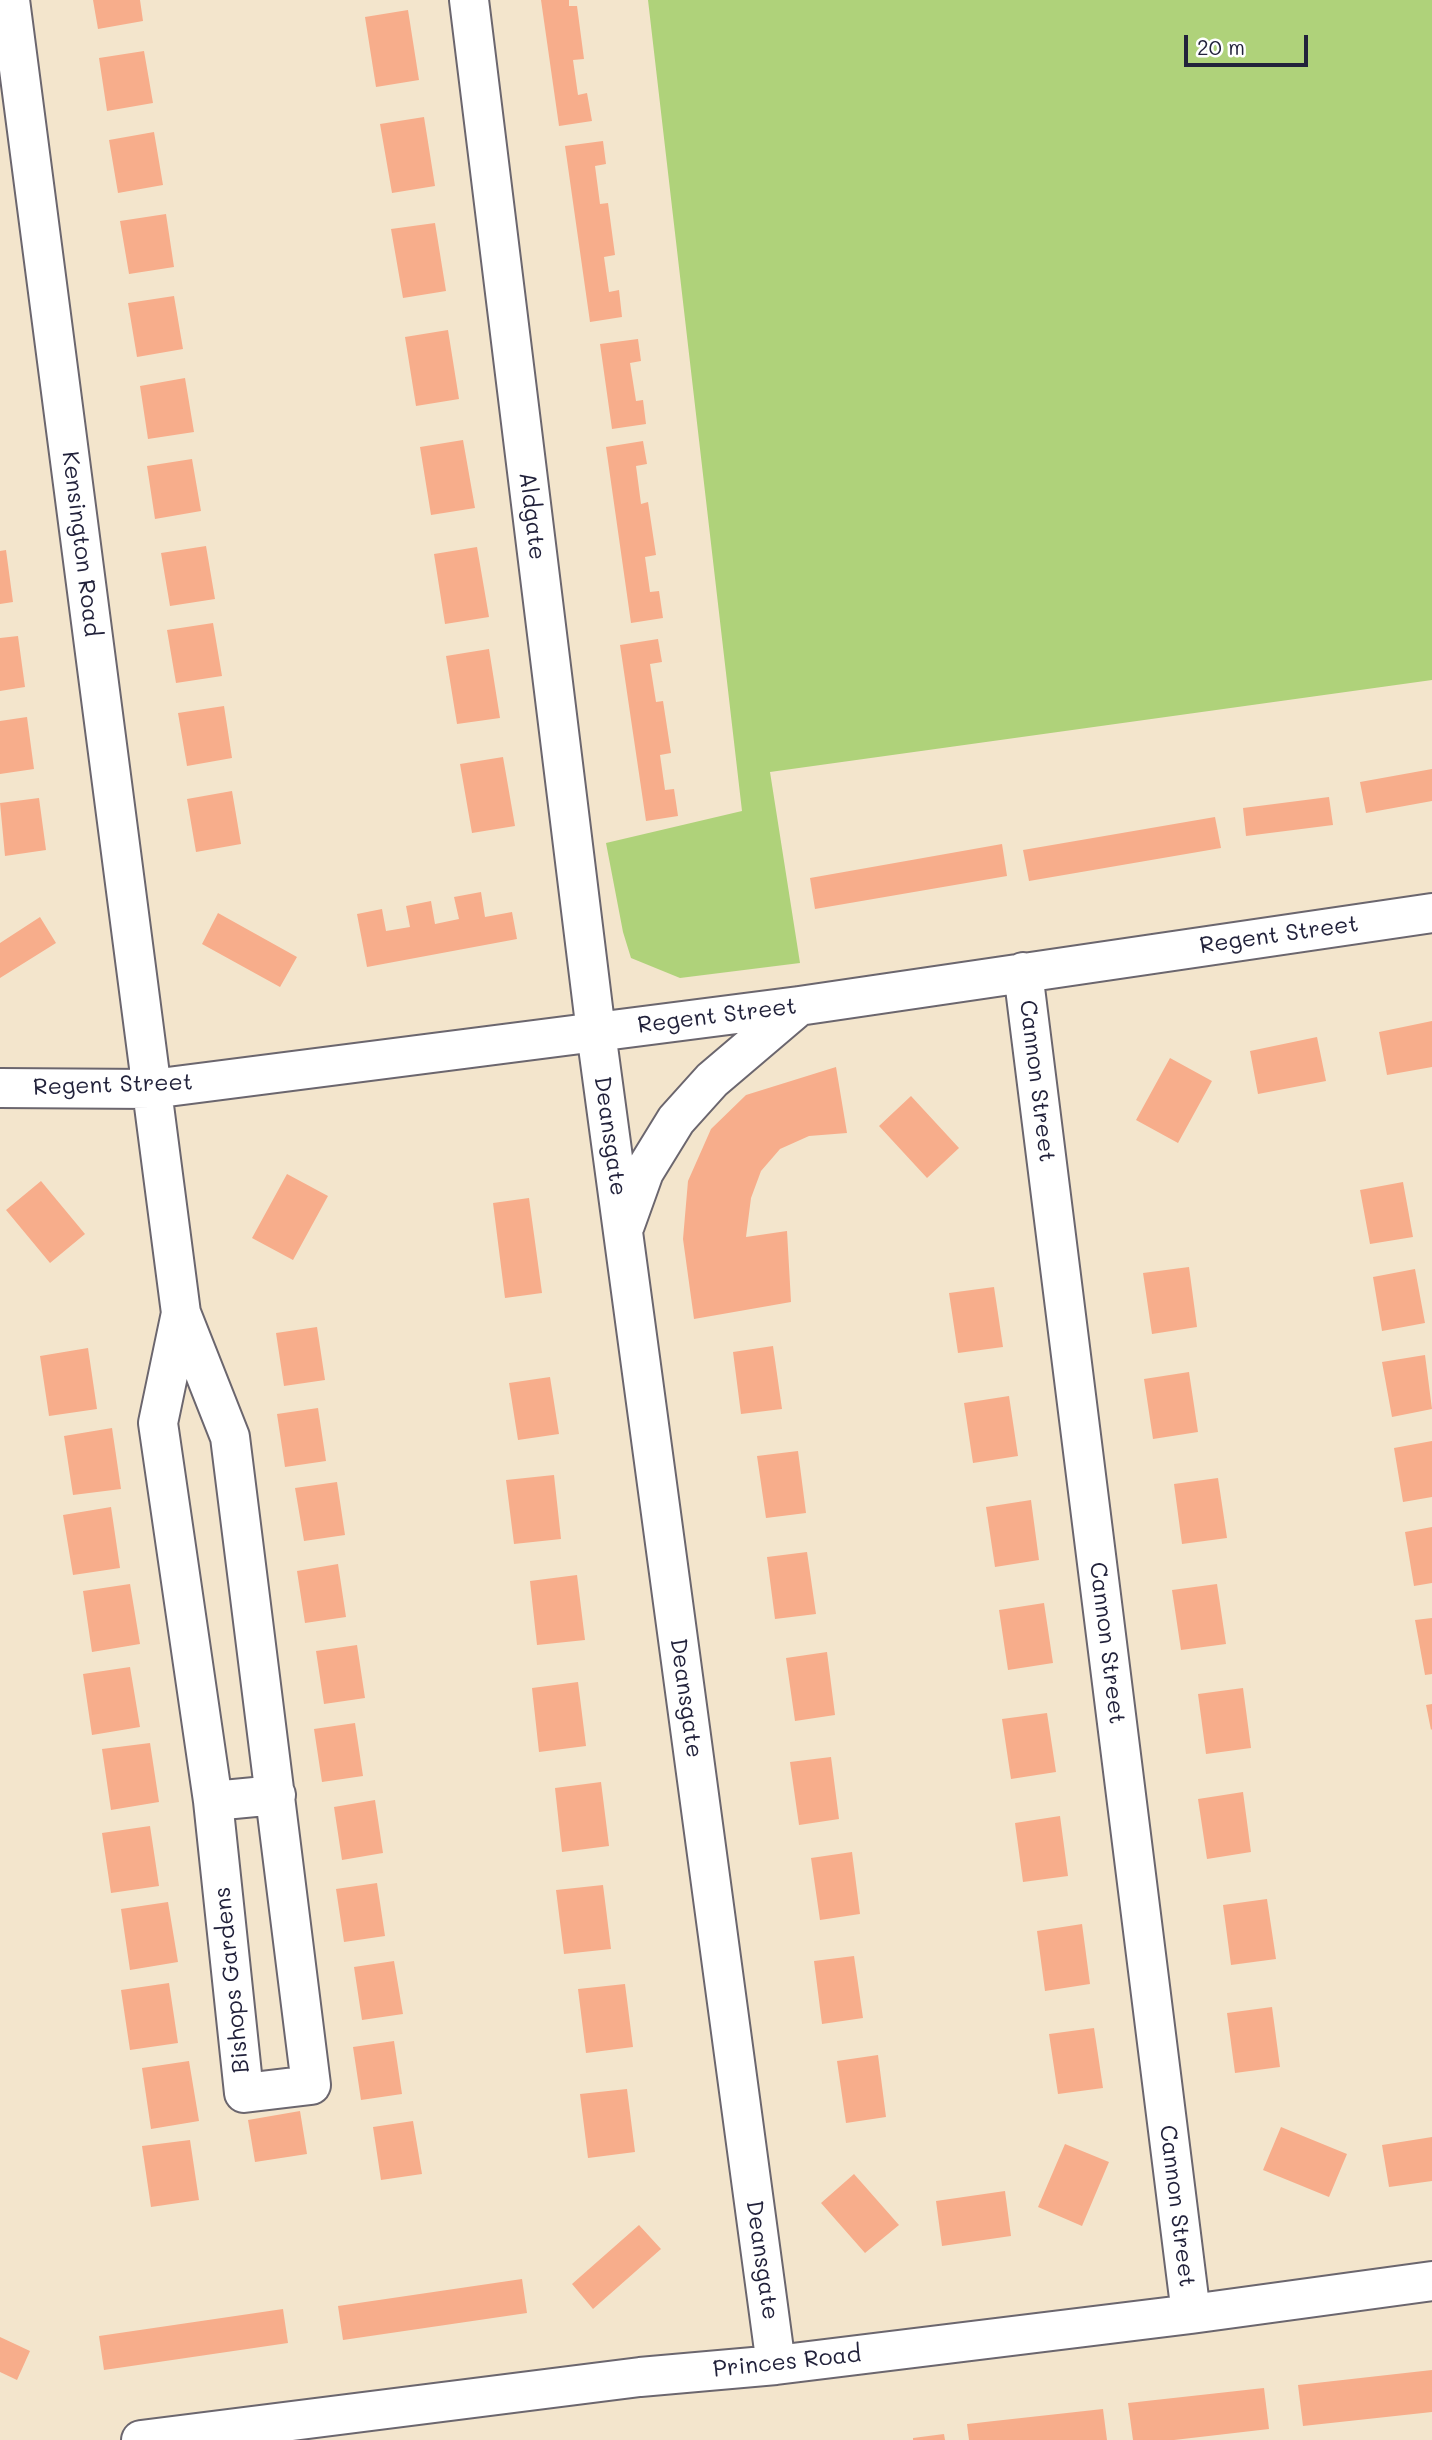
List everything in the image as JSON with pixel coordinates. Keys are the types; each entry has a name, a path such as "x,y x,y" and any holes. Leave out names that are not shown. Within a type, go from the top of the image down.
{"street":[{"name":"Kensington Road","path":"10,0 152,1089"},
{"name":"Aldgate","path":"469,0 596,1032"},
{"name":"Regent Street","path":"0,1088 152,1089 799,1006 1432,913"},
{"name":"Cannon Street","path":"1023,972 1191,2314"},
{"path":"623,1232 644,1172 676,1120 712,1080 799,1006"},
{"name":"Deansgate","path":"596,1032 776,2365"},
{"name":"Bishops Gardens","path":"152,1089 181,1313 230,1437 311,2085 244,2093 213,1801 158,1423 181,1313"},
{"path":"213,1801 276,1794"},
{"name":"Princes Road","path":"141,2440 640,2377 776,2365 1191,2314 1432,2281"}],"green space":[{"path":"648,0 1432,0 1432,680 770,772 800,963 680,978 631,958 623,932 606,843 742,811"}],"building":[{"path":"93,0 140,0 143,21 98,29"},
{"path":"541,0 569,0 569,6 577,6 584,59 573,60 578,95 587,93 592,121 559,126"},
{"path":"408,10 419,80 376,87 365,17"},
{"path":"144,51 153,103 107,111 99,58"},
{"path":"424,117 435,186 392,193 380,124"},
{"path":"154,132 163,185 118,193 109,140"},
{"path":"603,141 606,164 595,166 600,204 608,203 615,255 604,257 609,292 619,290 622,317 590,322 565,146"},
{"path":"166,214 174,267 129,274 120,221"},
{"path":"435,223 446,291 403,298 391,229"},
{"path":"174,296 183,349 137,357 128,303"},
{"path":"448,330 459,399 416,406 405,337"},
{"path":"638,339 641,361 630,363 636,401 643,400 646,424 612,429 600,344"},
{"path":"185,378 194,432 148,439 140,386"},
{"path":"463,440 475,508 431,515 420,447"},
{"path":"643,441 647,464 636,466 641,504 648,502 656,555 645,557 650,592 659,591 663,618 631,623 606,447"},
{"path":"192,459 201,511 155,519 147,466"},
{"path":"206,546 215,599 170,606 161,553"},
{"path":"477,547 489,617 445,624 434,554"},
{"path":"6,550 13,602 0,604 0,551"},
{"path":"213,623 222,676 176,683 167,630"},
{"path":"18,636 25,687 0,691 0,638"},
{"path":"658,639 662,662 650,664 656,702 663,701 671,753 660,755 665,790 674,789 678,816 646,821 620,645"},
{"path":"489,649 500,718 457,724 446,656"},
{"path":"224,706 232,758 187,766 178,713"},
{"path":"27,717 34,769 0,774 0,721"},
{"path":"503,757 515,826 472,833 460,764"},
{"path":"1432,769 1432,801 1366,813 1360,782"},
{"path":"232,791 241,844 196,852 187,799"},
{"path":"1329,797 1333,825 1246,836 1243,808"},
{"path":"39,798 46,850 5,856 0,803"},
{"path":"1215,817 1221,848 1029,881 1023,850"},
{"path":"1002,844 1007,876 815,909 810,878"},
{"path":"481,892 485,917 512,912 517,939 367,967 357,914 382,909 386,931 410,927 406,906 431,901 435,924 459,919 454,897"},
{"path":"218,913 297,957 280,987 202,944"},
{"path":"40,917 56,943 0,978 0,943"},
{"path":"1432,1021 1432,1067 1387,1075 1379,1032"},
{"path":"1317,1037 1326,1081 1258,1094 1250,1051"},
{"path":"1170,1058 1212,1081 1178,1143 1136,1120"},
{"path":"836,1067 847,1133 809,1136 780,1149 761,1171 751,1198 746,1237 787,1231 791,1302 694,1319 683,1239 688,1181 711,1129 746,1095"},
{"path":"911,1096 959,1148 927,1178 879,1126"},
{"path":"287,1174 328,1196 293,1260 252,1238"},
{"path":"41,1181 85,1234 50,1263 6,1210"},
{"path":"1403,1182 1413,1237 1370,1244 1360,1190"},
{"path":"529,1198 542,1293 505,1298 493,1203"},
{"path":"1189,1267 1197,1327 1152,1334 1143,1273"},
{"path":"1415,1269 1425,1323 1382,1331 1373,1277"},
{"path":"994,1287 1003,1347 958,1353 949,1293"},
{"path":"317,1327 325,1380 284,1386 276,1333"},
{"path":"773,1346 782,1409 741,1414 733,1352"},
{"path":"88,1348 97,1409 49,1416 40,1356"},
{"path":"1425,1355 1432,1409 1392,1417 1382,1362"},
{"path":"1189,1372 1198,1432 1153,1439 1144,1379"},
{"path":"550,1377 559,1434 518,1440 509,1383"},
{"path":"1009,1396 1018,1456 973,1463 964,1403"},
{"path":"318,1408 326,1461 285,1467 277,1414"},
{"path":"112,1428 121,1489 73,1495 64,1436"},
{"path":"1432,1441 1432,1497 1403,1502 1394,1448"},
{"path":"798,1451 806,1513 766,1518 757,1456"},
{"path":"554,1475 561,1539 514,1544 506,1480"},
{"path":"1218,1478 1227,1538 1182,1544 1174,1484"},
{"path":"337,1482 345,1535 304,1541 295,1488"},
{"path":"1031,1500 1039,1560 995,1567 986,1507"},
{"path":"111,1507 120,1568 73,1575 63,1515"},
{"path":"1432,1527 1432,1583 1414,1586 1405,1532"},
{"path":"807,1552 816,1614 775,1619 767,1557"},
{"path":"338,1564 346,1617 305,1623 297,1571"},
{"path":"577,1575 585,1640 537,1645 530,1581"},
{"path":"130,1584 140,1644 92,1652 83,1591"},
{"path":"1217,1584 1226,1644 1181,1650 1172,1590"},
{"path":"1044,1603 1053,1663 1008,1670 999,1610"},
{"path":"1432,1618 1432,1674 1425,1675 1415,1620"},
{"path":"357,1645 365,1698 324,1704 316,1651"},
{"path":"827,1652 835,1715 795,1721 786,1658"},
{"path":"130,1667 140,1727 92,1735 83,1674"},
{"path":"578,1682 586,1746 539,1752 532,1688"},
{"path":"1243,1688 1251,1748 1206,1754 1198,1694"},
{"path":"1432,1704 1432,1729 1431,1730 1426,1705"},
{"path":"1047,1713 1056,1772 1011,1779 1002,1719"},
{"path":"355,1723 363,1776 322,1782 314,1729"},
{"path":"150,1743 159,1802 111,1810 102,1749"},
{"path":"831,1757 839,1819 799,1825 790,1762"},
{"path":"601,1782 609,1846 562,1852 555,1788"},
{"path":"1243,1792 1251,1852 1207,1859 1198,1799"},
{"path":"375,1800 383,1853 342,1860 334,1807"},
{"path":"1060,1816 1068,1876 1023,1882 1015,1823"},
{"path":"150,1826 159,1886 111,1893 102,1833"},
{"path":"852,1852 860,1914 820,1920 811,1858"},
{"path":"377,1883 385,1936 344,1942 336,1889"},
{"path":"603,1885 611,1949 564,1954 556,1890"},
{"path":"1267,1899 1276,1959 1231,1965 1223,1905"},
{"path":"168,1902 178,1962 130,1970 121,1909"},
{"path":"1082,1924 1090,1984 1045,1991 1037,1931"},
{"path":"854,1956 863,2018 822,2024 814,1961"},
{"path":"394,1961 403,2014 362,2020 354,1967"},
{"path":"169,1983 178,2043 130,2050 121,1990"},
{"path":"625,1984 633,2047 586,2053 578,1989"},
{"path":"1272,2007 1280,2067 1235,2073 1227,2013"},
{"path":"1094,2028 1103,2088 1058,2094 1049,2034"},
{"path":"394,2041 402,2094 361,2100 353,2047"},
{"path":"878,2055 886,2117 846,2123 837,2061"},
{"path":"189,2061 199,2121 151,2129 142,2068"},
{"path":"627,2089 635,2152 588,2158 580,2094"},
{"path":"300,2111 307,2154 255,2162 248,2120"},
{"path":"413,2121 422,2174 381,2180 373,2127"},
{"path":"1281,2127 1347,2154 1329,2197 1263,2170"},
{"path":"1432,2137 1432,2181 1389,2187 1382,2145"},
{"path":"190,2140 199,2200 151,2207 142,2146"},
{"path":"1065,2144 1109,2162 1082,2226 1038,2207"},
{"path":"854,2174 899,2225 865,2253 821,2203"},
{"path":"1005,2191 1011,2236 942,2246 936,2201"},
{"path":"639,2225 661,2249 593,2309 572,2284"},
{"path":"522,2279 527,2313 343,2340 338,2306"},
{"path":"283,2309 288,2343 104,2370 99,2336"},
{"path":"0,2337 30,2351 17,2380 0,2372"},
{"path":"1432,2370 1432,2412 1303,2426 1298,2385"},
{"path":"1264,2388 1269,2429 1174,2440 1133,2440 1128,2403"},
{"path":"1103,2409 1107,2440 969,2440 967,2424"},
{"path":"944,2434 945,2440 913,2440 913,2438"}]}
